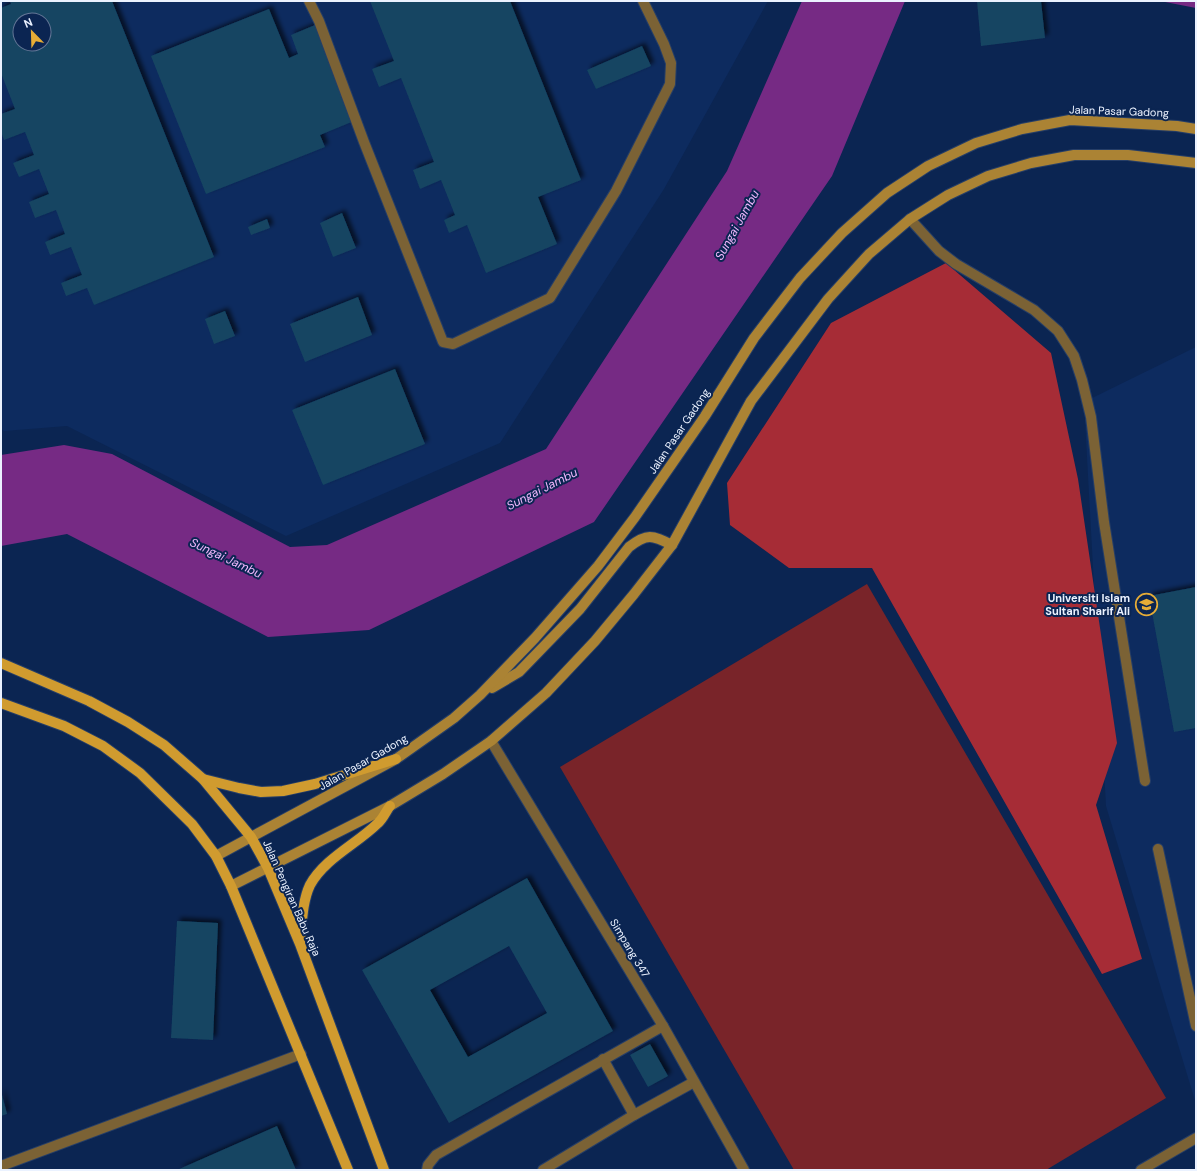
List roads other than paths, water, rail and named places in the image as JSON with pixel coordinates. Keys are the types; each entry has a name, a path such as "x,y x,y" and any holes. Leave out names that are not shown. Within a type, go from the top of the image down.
{"main road":[{"name":"Jalan Pengiran Babu Raja","path":"1,663 89,701 128,722 164,745 203,779 251,837 268,868 300,944 384,1170"},
{"path":"1,703 64,726 103,746 140,773 192,824 216,856 232,886 348,1170"},
{"path":"203,779 261,792 283,791 314,784 396,759"},
{"path":"300,944 305,902 310,885 321,870 337,855 359,840 379,822 390,806"}],"street":[{"path":"310,1 443,342 454,344 550,298 616,191 670,84 671,63 664,44 642,1"},
{"name":"Jalan Pasar Gadong","path":"216,856 396,759 454,718 480,695 535,638 598,566 626,529 705,416 754,338 800,278 842,233 887,193 928,166 969,146 1022,129 1070,120 1177,126 1196,129"},
{"path":"232,886 390,806 443,774 491,741 546,693 595,641 672,545 751,401 828,299 869,254 910,219 948,195 988,176 1031,162 1074,155 1128,155 1196,163"},
{"path":"910,219 939,251 956,264 1034,310 1058,331 1074,356 1082,380 1091,417 1104,522 1145,781"},
{"path":"480,695 519,672 580,609 629,548 638,540 648,537 656,537 672,545"},
{"name":"Simpang 347","path":"491,741 663,1026 744,1170"},
{"path":"1158,849 1196,1026"},
{"path":"427,1170 428,1165 436,1155 663,1026"},
{"path":"1,1166 301,1054"},
{"path":"603,1059 634,1115"},
{"path":"543,1170 634,1115 694,1082"},
{"path":"1141,1170 1153,1167 1196,1138"}],"water":[{"name":"Sungai Jambu","path":"802,1 905,1 832,176 594,522 369,630 268,637 67,534 1,546 1,455 64,445 112,454 290,547 327,545 546,449 727,171"},
{"path":"1160,1 1196,1 1196,8"}],"place":[{"name":"Universiti Islam Sultan Sharif Ali","path":"1146,604"}]}
